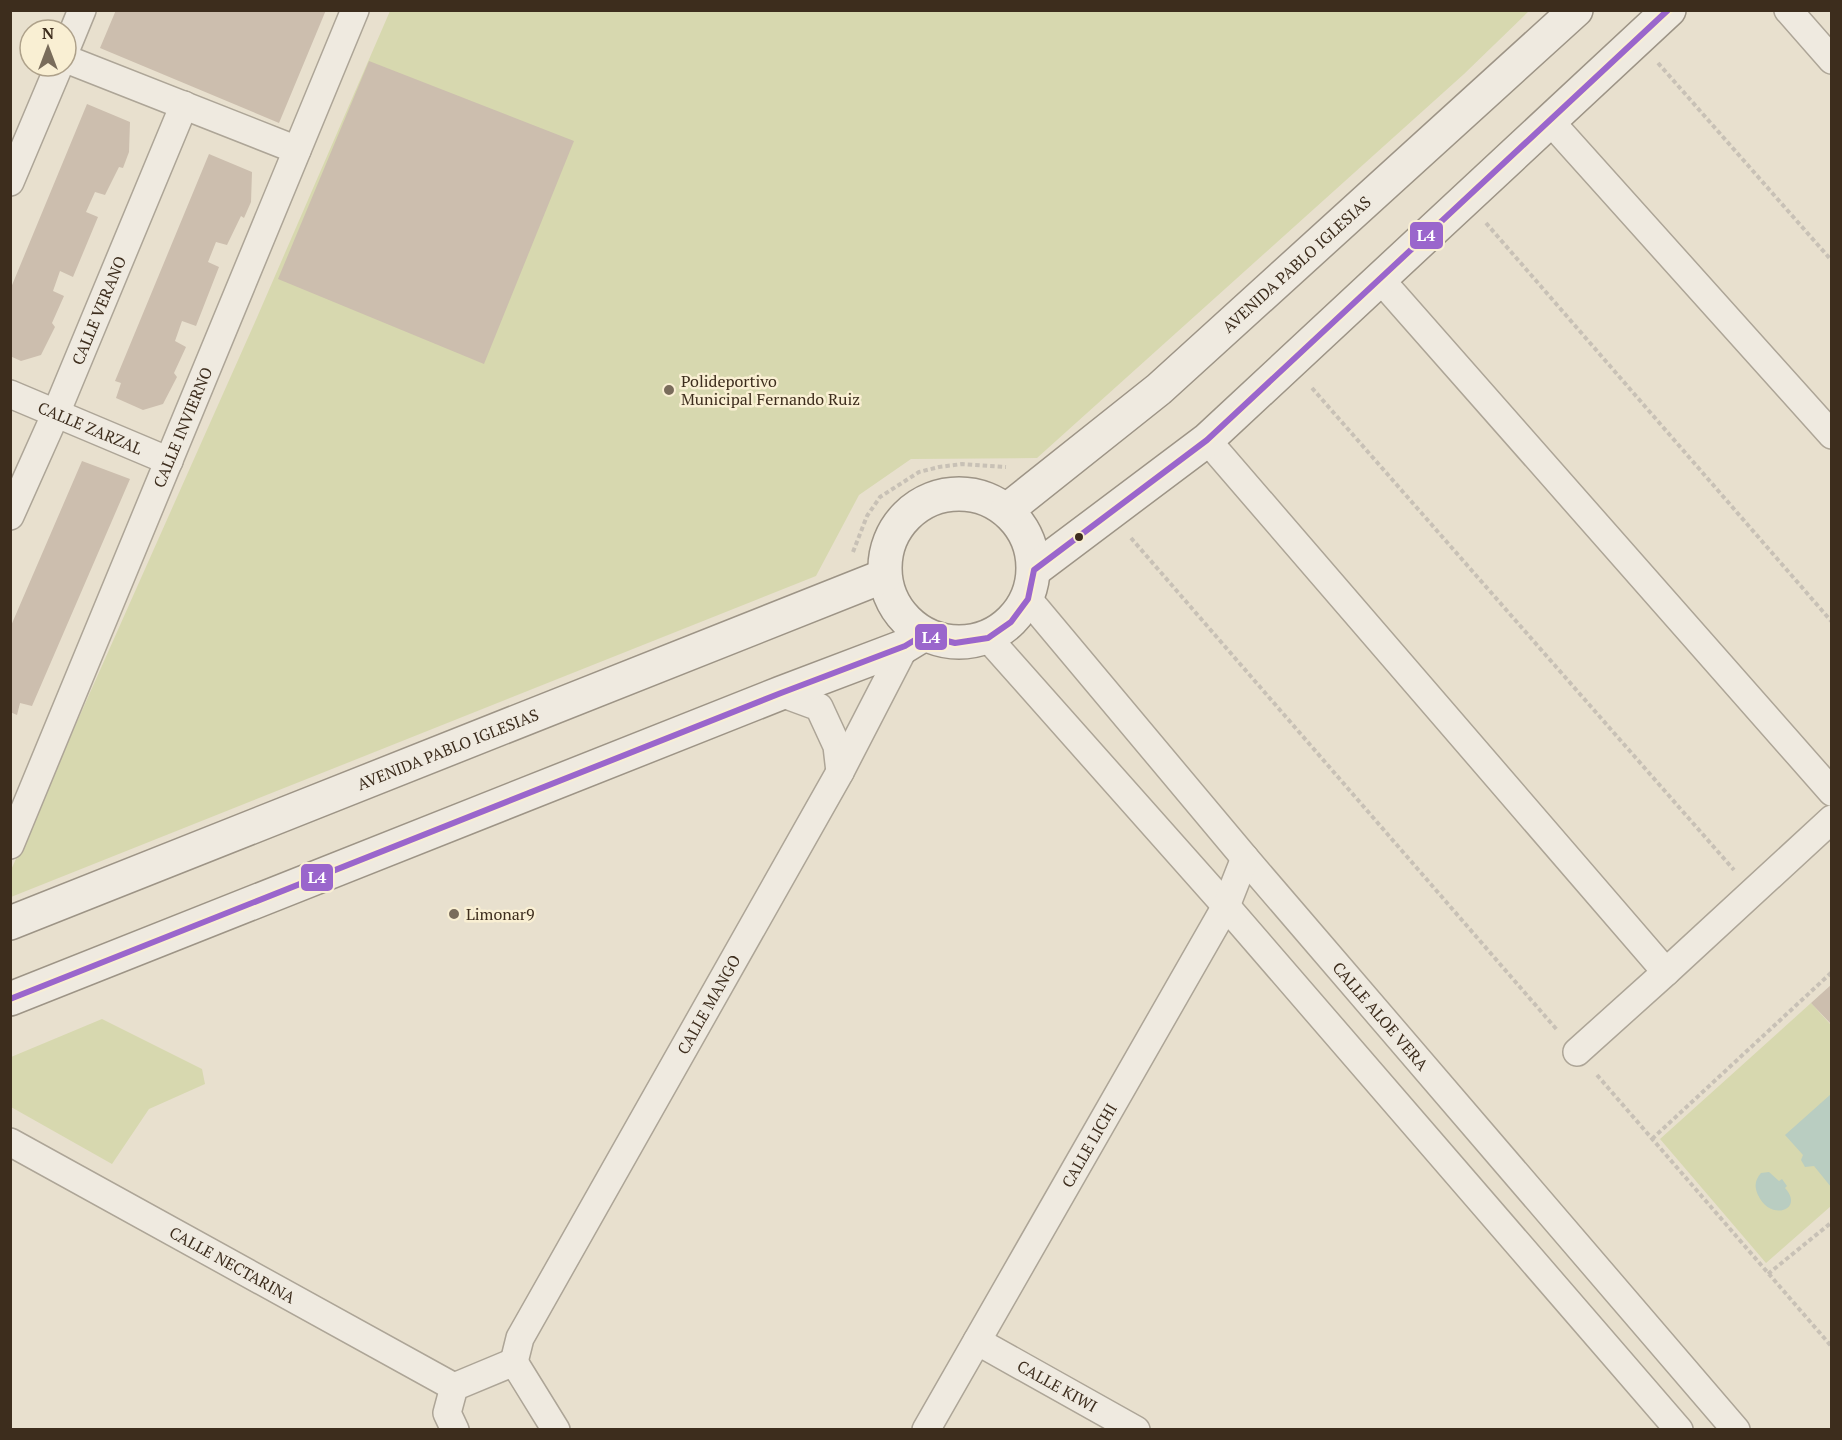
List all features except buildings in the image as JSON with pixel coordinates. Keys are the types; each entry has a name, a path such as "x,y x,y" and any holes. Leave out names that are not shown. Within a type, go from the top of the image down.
{"street":[{"name":"CALLE INVIERNO","path":"10,845 355,10"},
{"name":"AVENIDA PABLO IGLESIAS","path":"1007,510 1160,389 1576,10"},
{"path":"10,999 914,640 955,643 988,638 1011,622 1031,585 1108,513 1207,440 1669,10"},
{"path":"1788,10 1832,60"},
{"path":"78,64 297,150"},
{"path":"10,182 54,78"},
{"name":"CALLE VERANO","path":"10,516 56,413 184,105"},
{"path":"1550,121 1832,435"},
{"path":"1380,279 1832,792"},
{"name":"CALLE ZARZAL","path":"10,394 169,461"},
{"path":"1207,440 1666,972"},
{"path":"914,640 897,610 884,576 886,547 900,521 923,502 951,493 981,496 1007,510 1028,537 1031,585"},
{"name":"AVENIDA PABLO IGLESIAS","path":"10,923 884,576"},
{"name":"CALLE ALOE VERA","path":"1031,585 1245,858 1736,1430"},
{"path":"988,638 1226,906 1679,1430"},
{"name":"CALLE MANGO","path":"514,1362 520,1338 914,640"},
{"path":"782,693 819,707 837,746 840,772"},
{"path":"1576,1052 1832,819"},
{"name":"CALLE LICHI","path":"926,1430 1226,906 1245,858"},
{"name":"CALLE NECTARINA","path":"10,1142 454,1387"},
{"name":"CALLE KIWI","path":"977,1341 1136,1430"},
{"path":"455,1430 447,1413 454,1387 514,1362 556,1430"}],"path":[{"path":"1638,40 1832,261"},
{"path":"1466,200 1832,621"},
{"path":"1290,363 1754,892"},
{"path":"1108,513 1832,1347"},
{"path":"1652,1139 1832,972"},
{"path":"1768,1274 1832,1222"}],"green space":[{"name":"Polideportivo Municipal Fernando Ruiz","path":"390,11 1529,11 1464,74 1037,458 911,459 859,495 816,576 11,897 11,870 255,322"},
{"path":"1811,1003 1831,1025 1831,1206 1766,1263 1660,1139"},
{"path":"102,1019 202,1069 205,1084 149,1109 112,1164 11,1107 11,1057"}],"shaded area":[{"path":"1831,1094 1831,1187 1814,1166 1805,1167 1801,1160 1803,1155 1785,1135"},
{"path":"1769,1172 1779,1181 1782,1179 1787,1186 1785,1188 1791,1202 1784,1210 1770,1208 1758,1195 1756,1183 1759,1176 1761,1173"}],"transit line":[{"name":"L4","path":"10,999 905,646 923,635 955,643 988,638 1011,622 1028,599 1034,570 1207,440 1668,10"}],"place":[{"name":"Polideportivo Municipal Fernando Ruiz","path":"669,390"},
{"name":"Limonar9","path":"454,914"}]}
